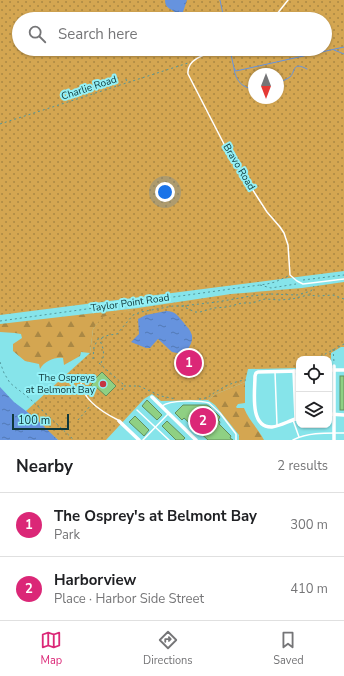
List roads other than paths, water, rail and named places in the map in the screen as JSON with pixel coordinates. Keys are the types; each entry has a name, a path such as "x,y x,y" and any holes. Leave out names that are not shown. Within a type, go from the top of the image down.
{"street":[{"path":"334,440 334,368 344,370"},
{"path":"294,371 296,419 269,427 264,426 257,418 255,402 256,373 275,372 294,371"},
{"path":"152,397 196,440"},
{"path":"334,414 344,415"},
{"path":"118,421 139,440"}],"lane":[{"path":"279,12 288,0"},
{"name":"Bravo Road","path":"205,56 194,60 189,66 188,74 240,170 267,212 284,232 288,249 290,275 301,284 314,284 344,279"},
{"path":"275,372 277,425"},
{"path":"81,383 84,393 108,415 118,421"},
{"path":"162,406 176,402 209,403 220,413 236,434 236,440"},
{"path":"137,410 169,440"},
{"path":"143,440 169,413"},
{"path":"298,428 299,437"},
{"path":"293,440 299,437 316,434 344,433"},
{"path":"189,440 193,436"}],"water":[{"path":"165,0 187,0 183,12 174,12 167,7"},
{"path":"166,311 176,314 188,328 192,336 189,348 184,353 172,352 158,339 150,348 146,348 131,342 139,334 138,319 146,315"},
{"path":"0,387 14,402 34,417 58,440 0,440"}],"waterway":[{"path":"220,0 223,12"},
{"path":"332,50 344,47"},
{"path":"334,50 344,54"},
{"path":"231,56 236,71 304,56"},
{"path":"284,80 292,75 297,66 307,69"},
{"path":"234,69 236,77 240,83 248,88"}],"place":[{"name":"The Osprey's at Belmont Bay","path":"189,363"},
{"name":"The Ospreys at Belmont Bay","path":"103,384"},
{"name":"Harborview","path":"203,421"}]}
